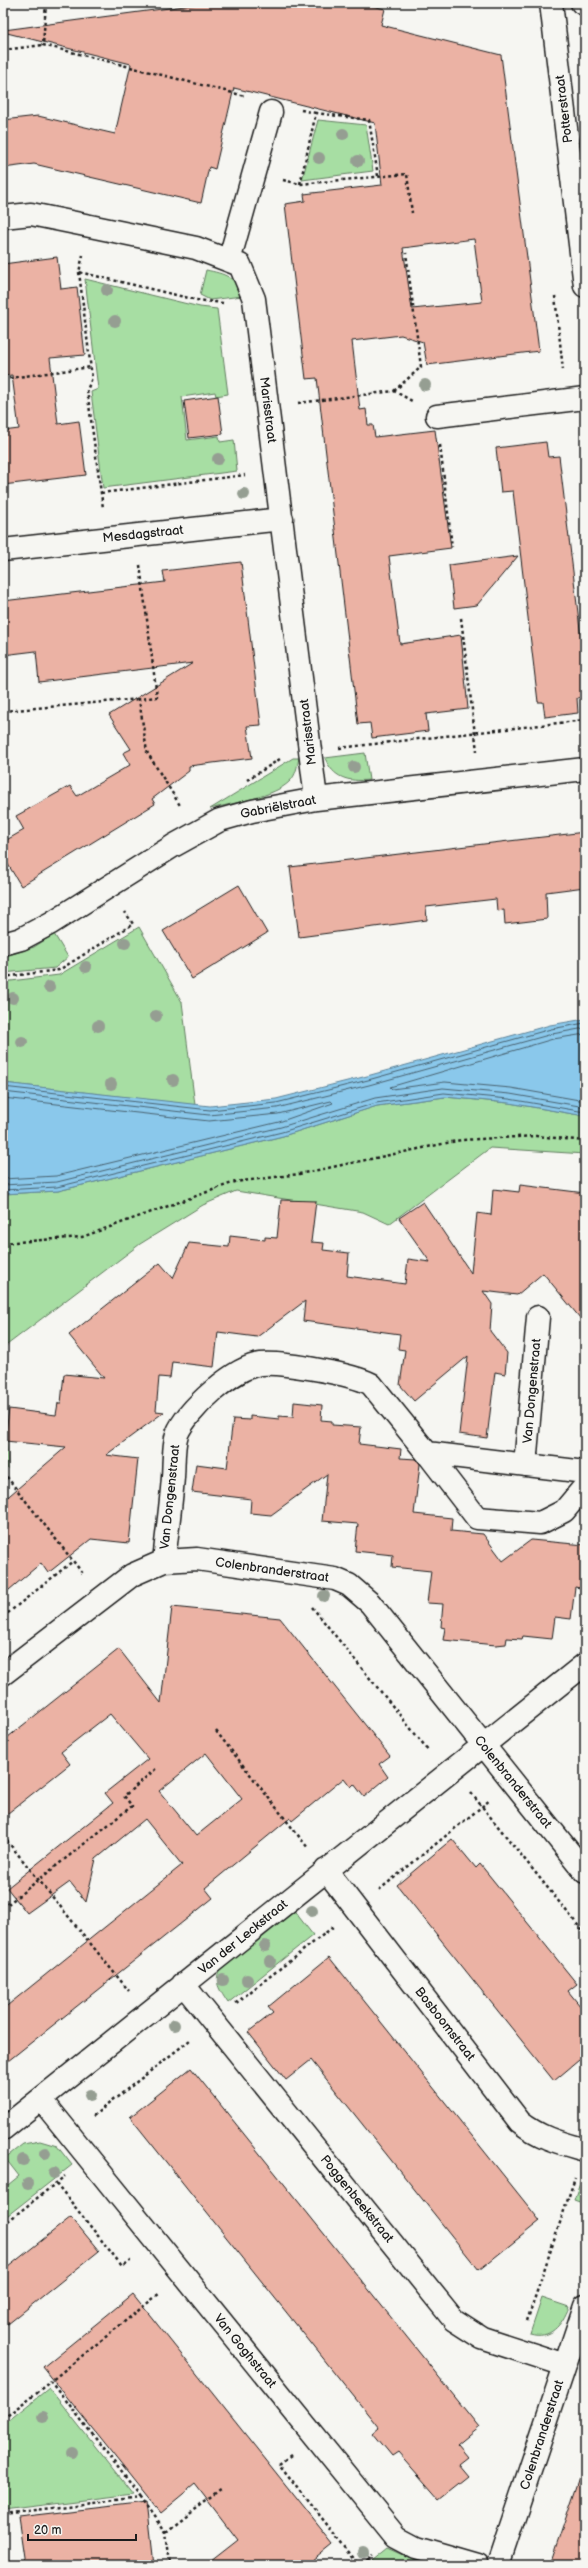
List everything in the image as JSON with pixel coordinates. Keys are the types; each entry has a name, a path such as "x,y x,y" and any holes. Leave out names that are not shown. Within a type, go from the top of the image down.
{"street":[{"name":"Potterstraat","path":"551,3 585,286"},
{"path":"229,260 270,112"},
{"name":"Marisstraat","path":"3,217 32,214 196,248 240,265 254,299 316,799"},
{"path":"437,416 585,398"},
{"name":"Mesdagstraat","path":"3,550 282,519"},
{"name":"Gabriëlstraat","path":"3,944 20,939 51,924 196,833 220,820 252,811 316,799 585,769"},
{"name":"Van Dongenstraat","path":"525,1466 538,1317"},
{"name":"Van Dongenstraat","path":"164,1561 177,1435 191,1411 229,1379 244,1370 261,1364 360,1378 371,1384 382,1395 477,1518 540,1523 564,1511 585,1486"},
{"path":"427,1453 525,1466 585,1472"},
{"name":"Colenbranderstraat","path":"3,1674 101,1596 132,1575 164,1561 197,1559 324,1576 349,1585 370,1603 585,1872"},
{"name":"Van der Leckstraat","path":"3,2129 585,1664"},
{"name":"Bosboomstraat","path":"326,1870 520,2122 532,2132 545,2138 585,2150"},
{"name":"Poggenbeekstraat","path":"183,1984 454,2320 482,2338 565,2365"},
{"name":"Van Goghstraat","path":"41,2099 396,2537 415,2547 476,2565"},
{"name":"Colenbranderstraat","path":"498,2565 585,2306"}],"path":[{"path":"43,45 46,3"},
{"path":"3,50 43,45 248,96"},
{"path":"293,108 316,113 369,120 378,176"},
{"path":"300,184 316,113"},
{"path":"253,175 300,184 407,174 412,213"},
{"path":"90,226 80,272 92,378 87,390 107,538"},
{"path":"268,407 394,391 421,367 406,253"},
{"path":"80,272 216,304 254,299"},
{"path":"3,379 91,367"},
{"path":"394,391 437,416 452,547"},
{"path":"101,493 276,471"},
{"path":"3,711 157,697 136,535"},
{"path":"461,618 480,781"},
{"path":"139,699 147,752 196,833"},
{"path":"246,781 291,753 585,720"},
{"path":"3,977 59,970 133,924 110,887"},
{"path":"3,1243 82,1237 235,1182 299,1174 461,1140 536,1136 585,1141"},
{"path":"3,1472 101,1596"},
{"path":"3,1617 73,1561"},
{"path":"216,1731 326,1870"},
{"path":"3,1908 132,1806 124,1796 158,1767"},
{"path":"3,2225 89,2158 86,2121 356,1909 513,1782"},
{"path":"3,1836 147,2014"},
{"path":"518,2350 585,2150"},
{"path":"56,2183 122,2266 155,2240"},
{"path":"3,2419 183,2274"},
{"path":"51,2381 141,2497 166,2532 170,2565"},
{"path":"315,2437 279,2464 359,2565"},
{"path":"166,2532 222,2489"},
{"path":"3,2514 141,2497"}],"green space":[{"path":"318,120 366,125 373,171 302,180"},
{"path":"206,270 219,273 233,280 242,296 210,300 200,295"},
{"path":"85,279 200,307 217,309 228,394 216,396 215,392 182,397 187,440 219,436 220,442 234,440 237,471 103,488 91,392 98,389"},
{"path":"365,753 369,780 354,780 342,777 332,770 325,758"},
{"path":"293,758 299,758 296,771 292,779 283,787 241,802 210,809"},
{"path":"139,927 182,1002 195,1105 3,1083 3,982 59,975"},
{"path":"54,934 68,957 55,968 3,973 3,957 34,947"},
{"path":"445,1097 509,1103 585,1116 585,1154 490,1148 389,1224 363,1212 236,1191 203,1205 140,1244 3,1348 3,1194 58,1191 283,1136 377,1106"},
{"path":"3,1372 8,1469 3,1463"},
{"path":"292,1908 313,1935 228,2003 219,1988 217,1979 223,1963"},
{"path":"40,2141 57,2146 72,2165 3,2219 3,2189 19,2176 5,2158 23,2144"},
{"path":"585,2167 585,2204 574,2200"},
{"path":"542,2298 569,2307 563,2320 554,2330 544,2335 530,2334"},
{"path":"49,2388 133,2494 3,2510 3,2425"},
{"path":"388,2548 426,2565 367,2565"}],"water":[{"path":"585,1019 585,1116 509,1103 445,1097 377,1106 283,1136 58,1191 3,1194 3,1083 210,1106 276,1099 367,1076 550,1025"}],"building":[{"path":"207,3 360,3 385,9 381,25 501,55 539,351 427,365 423,342 401,335 352,341 360,410 366,409 368,425 373,425 375,437 435,430 451,548 389,556 400,644 461,635 468,709 426,714 428,731 372,738 370,723 358,724 317,378 306,379 285,204 305,201 304,194 382,185 375,123 234,88 215,169 209,167 201,203 34,164 3,168 3,120 38,116 115,134 131,64 3,32 4,30","holes":["474,239 482,302 412,309 403,248"]},
{"path":"57,257 61,289 77,287 85,355 50,358 58,424 79,421 86,475 3,485 3,431 19,429 12,375 3,376 3,264"},
{"path":"218,396 223,434 189,438 184,401"},
{"path":"546,442 548,457 559,456 585,671 585,697 577,698 578,713 545,717 543,702 538,702 513,491 501,492 496,448"},
{"path":"518,556 477,605 454,608 449,565"},
{"path":"241,562 261,725 247,726 252,758 189,766 189,771 152,799 155,804 21,886 3,856 3,842 24,830 16,816 70,786 77,796 130,765 123,753 131,749 109,715 193,663 39,682 36,651 3,655 3,601 165,582 163,571"},
{"path":"585,832 585,887 546,892 547,919 505,924 504,910 497,911 496,899 426,907 427,920 299,937 290,867"},
{"path":"239,885 267,933 192,979 163,931"},
{"path":"520,1185 585,1193 585,1324 543,1273 517,1295 483,1291 492,1304 490,1331 507,1353 505,1374 495,1372 487,1438 459,1434 468,1356 414,1401 400,1385 405,1350 398,1349 400,1334 303,1321 305,1301 257,1337 218,1332 214,1367 172,1362 170,1378 159,1377 156,1411 164,1412 106,1455 138,1459 129,1543 91,1539 48,1573 41,1563 3,1595 3,1501 66,1447 5,1441 9,1409 56,1415 58,1403 61,1403 64,1374 104,1378 69,1335 160,1263 173,1278 189,1243 229,1247 230,1236 265,1240 265,1237 277,1238 281,1200 316,1201 311,1242 324,1243 323,1250 349,1253 347,1276 405,1284 408,1259 430,1262 399,1218 423,1202 471,1273 477,1213 491,1215 493,1189 519,1192"},
{"path":"294,1402 322,1405 321,1420 332,1421 332,1425 361,1427 359,1444 401,1449 400,1458 416,1459 420,1464 414,1514 452,1518 451,1531 483,1534 503,1561 531,1540 585,1545 585,1589 575,1587 571,1619 555,1617 552,1639 523,1636 522,1639 507,1638 506,1644 496,1645 443,1640 445,1628 441,1627 443,1604 427,1603 431,1571 392,1567 393,1555 355,1551 358,1524 322,1521 327,1474 271,1515 250,1513 251,1499 192,1492 196,1464 227,1468 233,1419 250,1420 250,1416 279,1419 279,1416 293,1417"},
{"path":"172,1607 280,1618 390,1756 379,1764 388,1777 364,1797 354,1784 351,1787 344,1778 292,1821 290,1818 205,1888 213,1898 3,2065 3,2009 182,1865 145,1819 96,1859 86,1902 70,1882 27,1913 7,1888 113,1803 105,1793 148,1759 110,1714 61,1752 70,1764 3,1817 3,1741 119,1649 161,1703","holes":["206,1753 242,1799 196,1836 159,1791"]},
{"path":"452,1839 476,1868 480,1864 577,1984 568,1991 585,2012 585,2055 554,2081 397,1885"},
{"path":"329,1957 540,2221 479,2270 311,2060 286,2080 248,2032 273,2013 268,2007"},
{"path":"191,2068 479,2427 457,2445 467,2457 458,2464 468,2476 439,2499 398,2452 392,2456 373,2433 379,2428 130,2117"},
{"path":"71,2217 99,2251 3,2328 3,2271"},
{"path":"133,2294 333,2544 307,2565 206,2565 238,2540 195,2484 160,2513 43,2367"},
{"path":"580,2476 585,2477 585,2565 550,2565"},
{"path":"147,2502 154,2565 25,2565 18,2517"}]}
